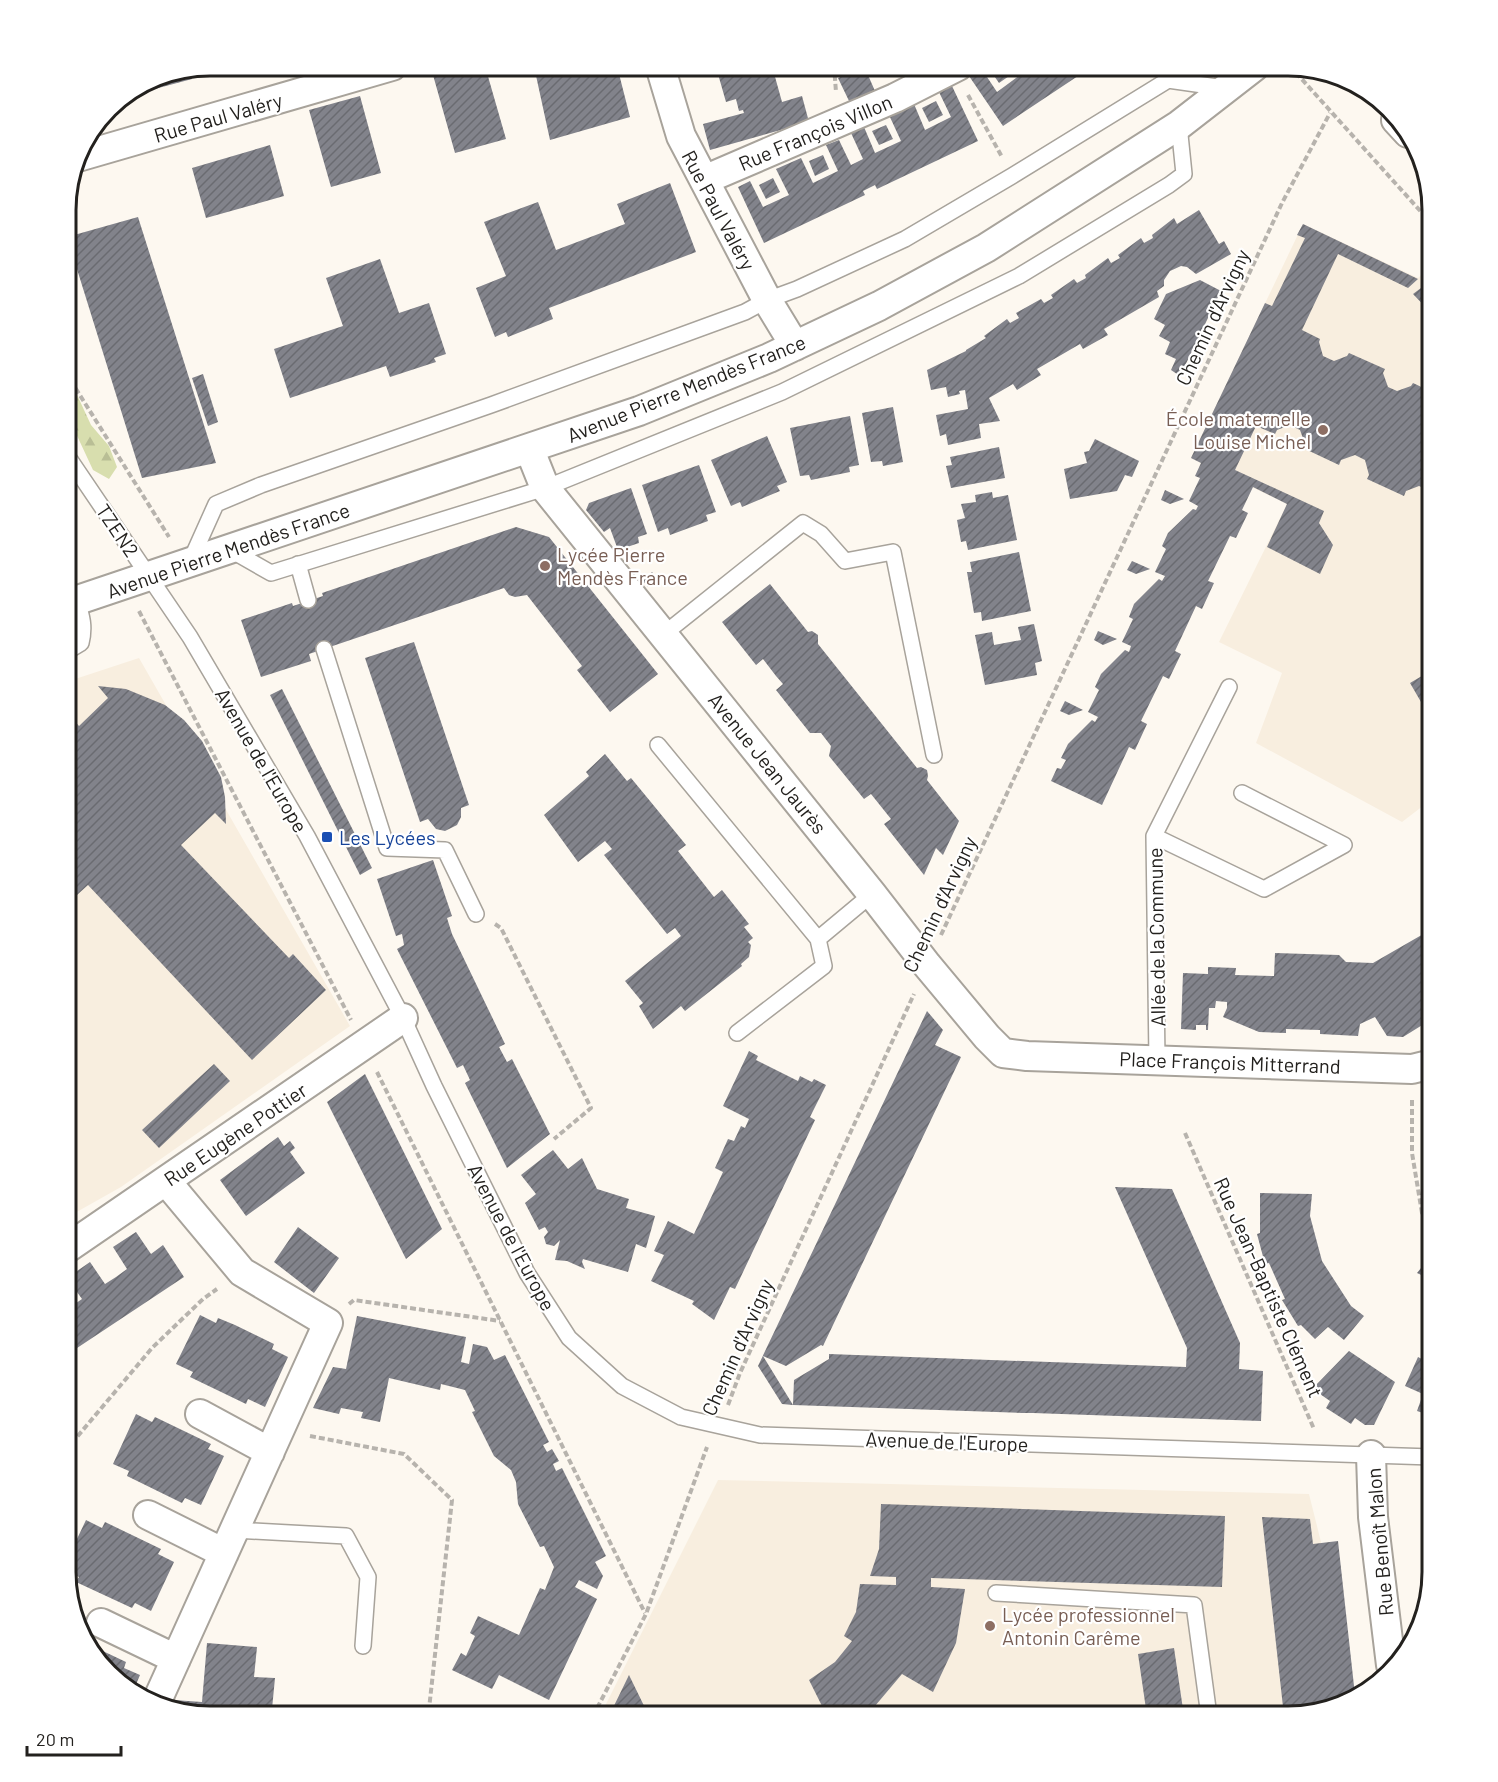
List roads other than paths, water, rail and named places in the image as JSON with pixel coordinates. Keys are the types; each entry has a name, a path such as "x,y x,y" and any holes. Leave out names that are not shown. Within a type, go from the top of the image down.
{"street":[{"name":"Rue Paul Valéry","path":"90,153 329,77"},
{"name":"Rue Paul Valéry","path":"663,77 681,136 767,300 795,346"},
{"name":"Rue François Villon","path":"704,180 895,98 936,77"},
{"name":"Avenue Pierre Mendès France","path":"77,601 136,572 190,562 639,411 795,346 879,306 986,248 1179,125 1240,77"},
{"name":"Avenue Jean Jaurès","path":"529,448 545,488 927,965 987,1037 1004,1053 1027,1056"},
{"name":"Rue Eugène Pottier","path":"77,1242 403,1018"},
{"name":"Place François Mitterrand","path":"1027,1056 1422,1066"},
{"path":"160,1695 328,1323 242,1272 166,1181"},
{"path":"200,1414 275,1441"},
{"name":"Rue Benoît Malon","path":"1371,1455 1373,1518 1390,1657"},
{"path":"148,1515 229,1542"},
{"path":"101,1623 176,1659"}],"lane":[{"path":"190,562 216,504 261,485 492,405 745,312 767,300 797,289 905,239 1168,80 1226,88"},
{"path":"229,549 271,573 545,488 782,392 1019,276 1184,174 1179,125"},
{"name":"TZEN2","path":"77,473 136,572"},
{"path":"664,634 803,523 821,534 845,561 893,552 934,755"},
{"path":"298,564 308,600"},
{"name":"Avenue de l'Europe","path":"136,572 190,637 307,836 403,1018 526,1273 569,1338 621,1386 681,1417 760,1435 1422,1457"},
{"path":"77,610 82,616 84,630 81,643 77,645"},
{"path":"324,649 387,848 445,850 476,914"},
{"name":"Allée de la Commune","path":"1157,1060 1154,836 1229,687"},
{"path":"658,745 818,939 824,966 737,1033"},
{"path":"1154,836 1264,889 1344,845 1242,793"},
{"path":"818,939 872,894"},
{"path":"229,1542 346,1536 368,1577 363,1646"},
{"path":"996,1593 1194,1605 1208,1706"}],"place":[{"name":"École maternelle Louise Michel","path":"1323,430"},
{"name":"Lycée Pierre Mendès France","path":"545,566"},
{"name":"Les Lycées","path":"327,837"},
{"name":"Lycée professionnel Antonin Carême","path":"990,1626"}]}
